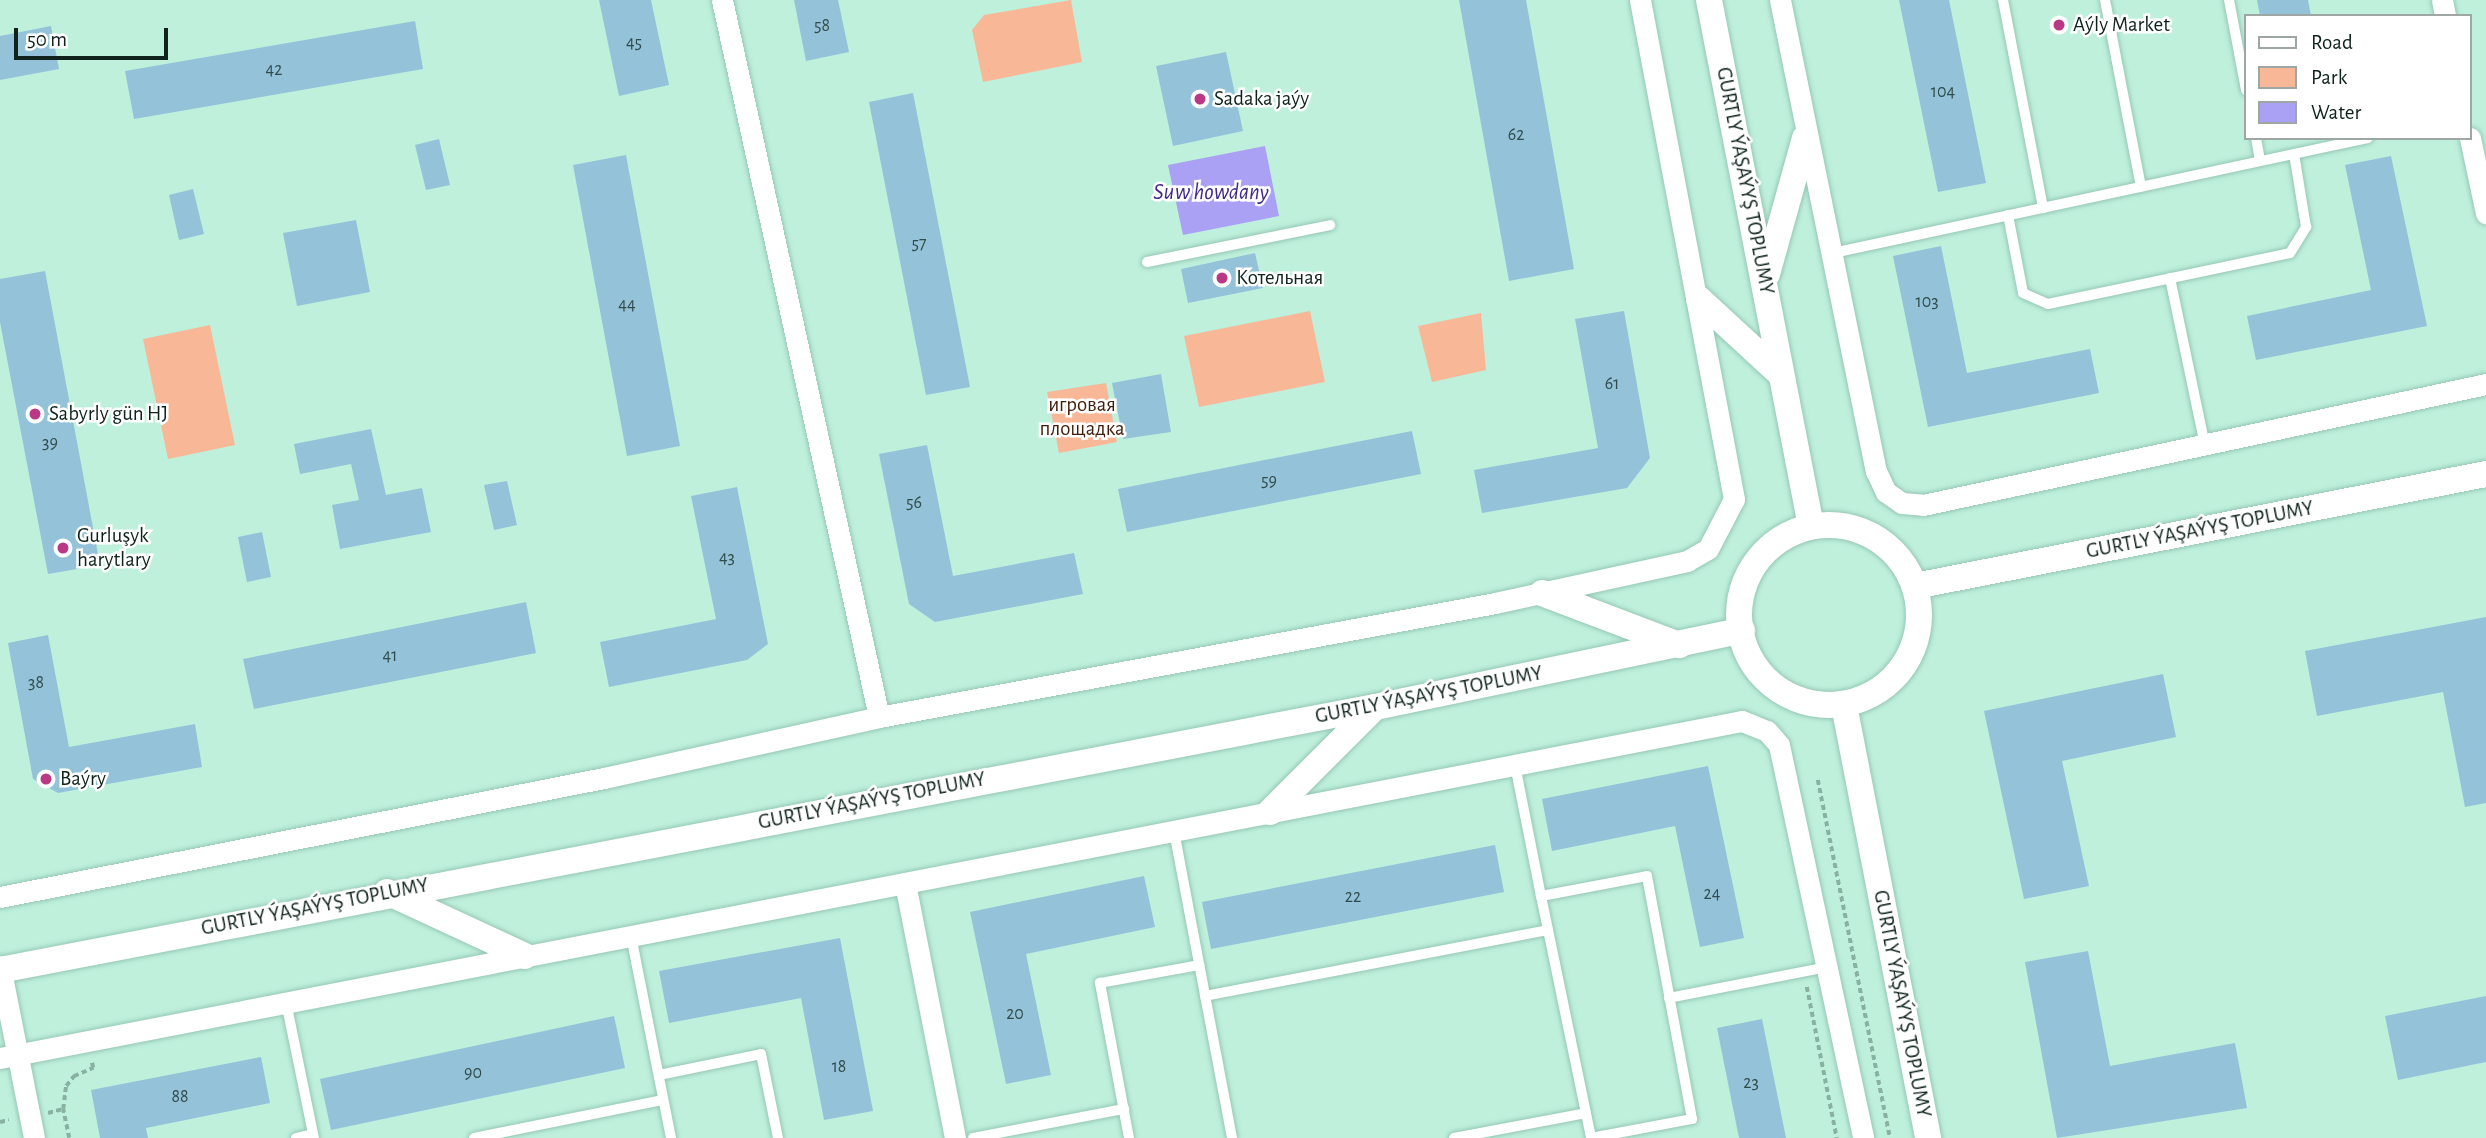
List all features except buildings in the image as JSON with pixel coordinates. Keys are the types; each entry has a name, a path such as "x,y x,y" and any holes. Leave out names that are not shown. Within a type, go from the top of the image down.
{"street":[{"path":"722,0 879,717"},
{"path":"0,897 604,778 879,717 1542,593 1687,561 1708,549 1734,499 1699,299 1640,0"},
{"name":"GURTLY ÝAŞAÝYŞ TOPLUMY","path":"1709,0 1765,279 1778,372 1811,526"},
{"path":"1780,0 1805,138 1833,253 1876,471 1885,492 1902,503 1923,505 2486,384"},
{"path":"1765,279 1805,138"},
{"path":"2470,140 2486,213"},
{"path":"1699,299 1778,372"},
{"name":"GURTLY ÝAŞAÝYŞ TOPLUMY","path":"1915,586 2486,474"},
{"path":"1811,526 1843,526 1874,536 1899,557 1915,586 1920,620 1911,654 1877,693 1843,705 1808,703 1775,688 1751,660 1742,630 1741,592 1756,562 1780,538 1811,526"},
{"path":"1542,593 1679,645"},
{"name":"GURTLY ÝAŞAÝYŞ TOPLUMY","path":"0,968 387,892 1375,707 1742,630"},
{"name":"GURTLY ÝAŞAÝYŞ TOPLUMY","path":"1843,705 1928,1138"},
{"path":"1270,812 1375,707"},
{"path":"7,1056 1742,721 1767,731 1779,745 1863,1138"},
{"path":"905,883 955,1138"},
{"path":"387,892 525,956"},
{"path":"0,968 7,1056 34,1138"}],"lane":[{"path":"2003,0 2043,208"},
{"path":"2105,0 2141,187"},
{"path":"2229,0 2244,79"},
{"path":"2256,140 2260,161"},
{"path":"1833,253 2359,140"},
{"path":"2008,215 2023,293 2048,304 2290,253 2306,227 2294,154"},
{"path":"1147,262 1330,225"},
{"path":"2170,278 2204,446"},
{"path":"1515,765 1541,896 1591,1138 1692,1119 1647,876 1541,896"},
{"path":"1174,831 1232,1138"},
{"path":"1205,996 1548,930"},
{"path":"631,936 671,1138"},
{"path":"1129,1138 1100,983 1199,965"},
{"path":"1669,998 1827,967"},
{"path":"286,1002 314,1136 296,1138"},
{"path":"659,1075 761,1054 778,1138"},
{"path":"474,1138 663,1100"},
{"path":"973,1138 1124,1110"},
{"path":"1454,1138 1586,1113"}],"path":[{"path":"1818,780 1890,1138"},
{"path":"1805,971 1837,1138"},
{"path":"69,1138 63,1110 66,1086 74,1076 93,1068 86,1041"}],"green space":[{"path":"1071,0 1082,62 983,82 972,30 984,15"},
{"path":"1310,311 1325,382 1199,407 1184,336"},
{"path":"1481,313 1486,370 1432,382 1418,326"},
{"path":"210,325 235,445 168,459 143,339"},
{"name":"игровая площадка","path":"1106,383 1117,442 1059,453 1047,392"}],"water":[{"name":"Suw howdany","path":"1265,146 1279,216 1183,235 1168,165"}],"place":[{"name":"Aýly Market","path":"2059,25"},
{"name":"Sadaka jaýy","path":"1200,99"},
{"name":"Котельная","path":"1222,278"},
{"name":"Sabyrly gün HJ","path":"35,414"},
{"name":"Gurluşyk harytlary","path":"63,548"},
{"name":"Baýry","path":"46,779"}]}
